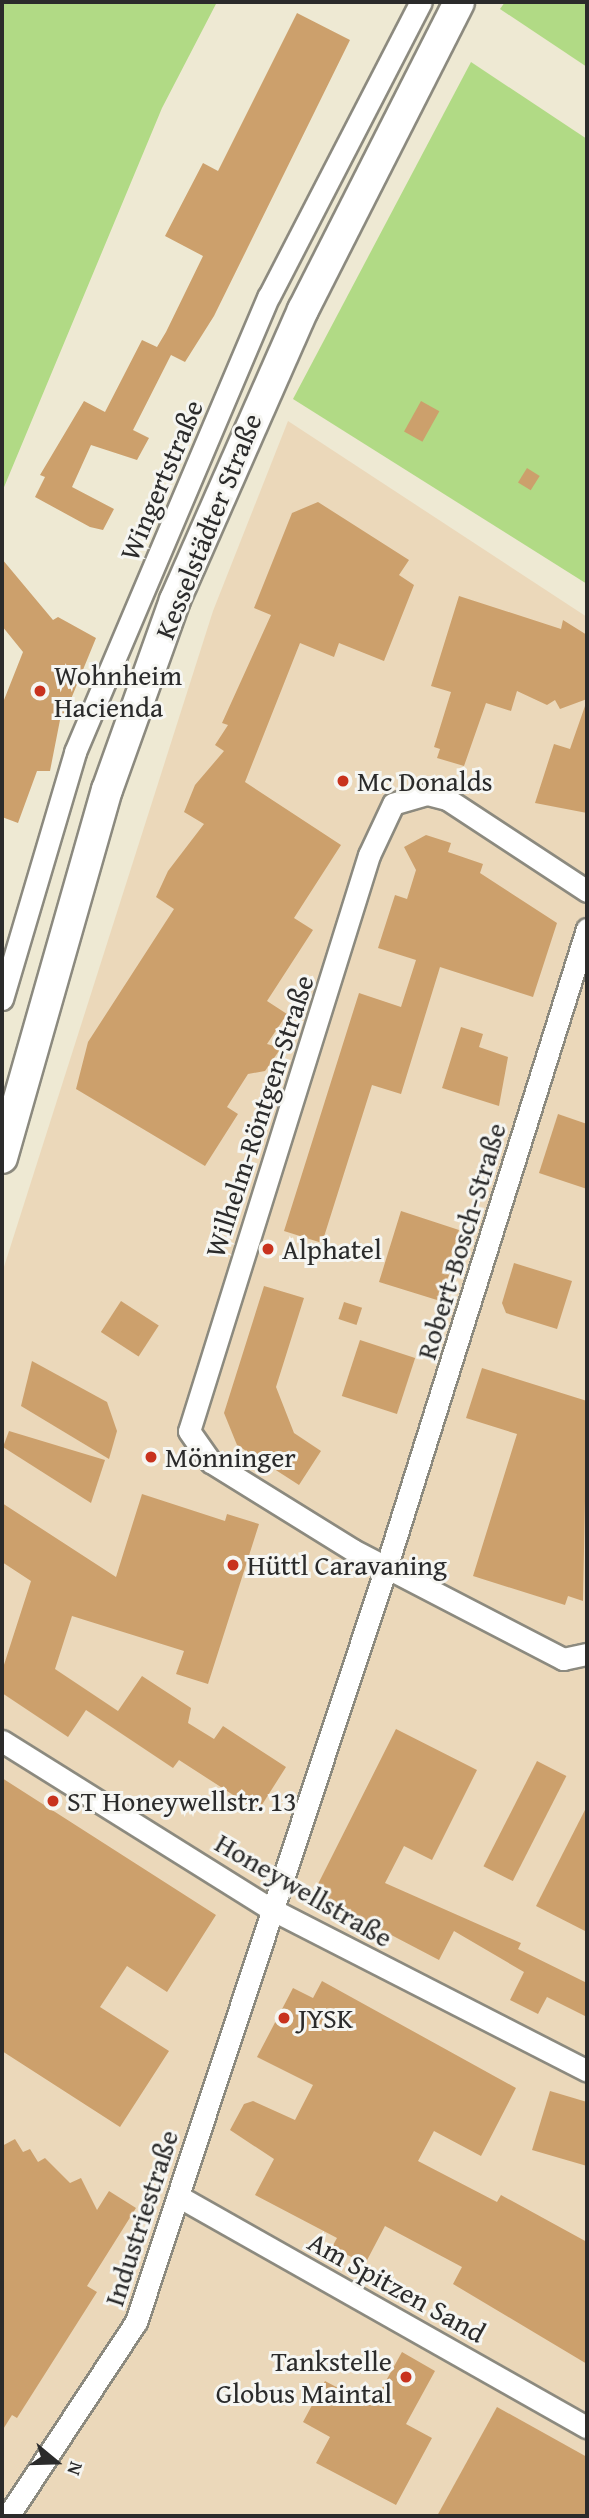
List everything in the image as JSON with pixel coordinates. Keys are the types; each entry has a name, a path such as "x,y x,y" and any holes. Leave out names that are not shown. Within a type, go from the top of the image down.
{"main road":[{"name":"Kesselstädter Straße","path":"2,1158 107,790 175,600 303,310 459,2"}],"street":[{"name":"Wingertstraße","path":"2,999 75,752 269,296 421,2"},
{"name":"Wilhelm-Röntgen-Straße","path":"386,1568 211,1462 189,1431 192,1411 369,855 393,804 427,794 447,799 587,891"},
{"name":"Robert-Bosch-Straße","path":"271,1909 386,1568 587,929"},
{"path":"386,1568 563,1659 587,1654"},
{"name":"Honeywellstraße","path":"2,1741 271,1909 587,2071"},
{"name":"Industriestraße","path":"8,2516 131,2334 271,1909"},
{"name":"Am Spitzen Sand","path":"178,2196 587,2427"}],"shaded area":[{"path":"288,421 587,617 587,2516 2,2516 2,1273 213,611"}],"green space":[{"path":"2,2 217,2 162,108 2,492"},
{"path":"505,2 587,2 587,67 500,9"},
{"path":"471,62 587,139 587,584 293,399"}],"building":[{"path":"297,13 350,40 214,316 185,362 171,355 133,430 149,438 137,460 91,445 72,487 114,509 103,530 90,527 35,497 45,477 40,475 84,401 105,412 142,340 157,347 166,332 203,256 165,236 203,163 218,171"},
{"path":"421,401 439,411 422,442 404,432"},
{"path":"527,468 540,476 531,490 518,482"},
{"path":"318,502 409,560 399,575 414,585 384,661 339,643 334,657 300,643 245,782 341,845 294,918 313,930 267,1001 287,1014 267,1044 281,1048 265,1071 248,1074 227,1107 238,1114 205,1166 76,1089 88,1042 174,909 156,897 168,871 204,824 184,812 195,785 224,751 215,745 228,725 222,723 271,615 254,608 292,513"},
{"name":"Wohnheim Hacienda","path":"2,559 53,620 58,617 96,638 71,699 72,711 60,720 50,771 37,771 18,823 2,817 2,705 23,652 2,626"},
{"path":"459,596 561,629 563,620 587,635 587,699 560,709 555,700 547,705 517,691 511,711 486,703 464,766 437,758 440,749 434,747 451,692 431,686"},
{"path":"585,706 587,813 535,803 554,744 570,749"},
{"path":"426,835 451,843 448,852 483,864 480,873 557,923 533,997 440,967 401,1094 372,1085 322,1243 284,1231 359,993 401,1007 416,960 378,948 395,895 407,899 416,870 404,847"},
{"path":"461,1027 483,1034 479,1047 508,1057 499,1106 442,1088"},
{"path":"558,1114 587,1124 587,1189 539,1173"},
{"path":"401,1211 459,1230 449,1264 454,1265 437,1300 379,1282"},
{"path":"514,1263 572,1281 557,1329 506,1313 502,1303"},
{"path":"264,1286 304,1298 276,1387 294,1433 321,1451 299,1485 237,1445 224,1413"},
{"path":"121,1301 159,1326 139,1357 101,1332"},
{"path":"344,1302 362,1308 357,1325 338,1319"},
{"path":"360,1340 415,1358 397,1414 342,1396"},
{"path":"32,1361 107,1402 117,1431 109,1459 21,1406"},
{"path":"482,1368 587,1401 583,1601 568,1596 565,1605 473,1576 517,1434 466,1418"},
{"path":"9,1431 105,1460 91,1503 3,1447"},
{"path":"142,1494 225,1521 227,1514 259,1524 208,1684 176,1674 184,1651 72,1616 55,1669 118,1711 142,1676 191,1708 188,1723 214,1739 223,1726 286,1767 258,1811 179,1760 173,1768 86,1710 68,1737 2,1693 2,1671 31,1581 2,1562 2,1503 116,1577"},
{"path":"396,1729 477,1770 432,1860 404,1846 385,1883 521,1943 518,1949 587,1983 587,2017 547,1997 538,2014 510,2000 524,1972 454,1931 439,1960 313,1894"},
{"path":"537,1761 566,1776 513,1881 483,1866"},
{"path":"2,1778 216,1915 167,1992 127,1966 100,2007 169,2051 120,2127 2,2051"},
{"path":"587,1806 587,1932 536,1906"},
{"path":"322,1981 516,2088 481,2156 434,2131 418,2161 497,2202 501,2195 587,2242 587,2364 453,2284 462,2267 385,2226 365,2264 332,2247 337,2238 255,2195 274,2159 230,2130 244,2104 253,2101 295,2120 313,2085 257,2057 293,1988 313,1998"},
{"path":"550,2091 587,2102 587,2166 532,2150"},
{"path":"15,2139 23,2152 30,2149 38,2162 45,2158 70,2183 81,2178 97,2210 109,2191 136,2208 87,2286 97,2292 17,2418 12,2415 2,2431 2,2146"},
{"path":"402,2352 435,2371 406,2424 432,2438 396,2505 316,2463 330,2437 303,2422 325,2381 372,2406"},
{"path":"497,2407 587,2457 587,2516 437,2516"}],"place":[{"name":"Wohnheim Hacienda","path":"40,691"},
{"name":"Mc Donalds","path":"343,781"},
{"name":"Alphatel","path":"268,1249"},
{"name":"Mönninger","path":"151,1457"},
{"name":"Hüttl Caravaning","path":"233,1565"},
{"name":"ST Honeywellstr. 13","path":"53,1801"},
{"name":"JYSK","path":"284,2018"},
{"name":"Tankstelle Globus Maintal","path":"406,2377"}]}
